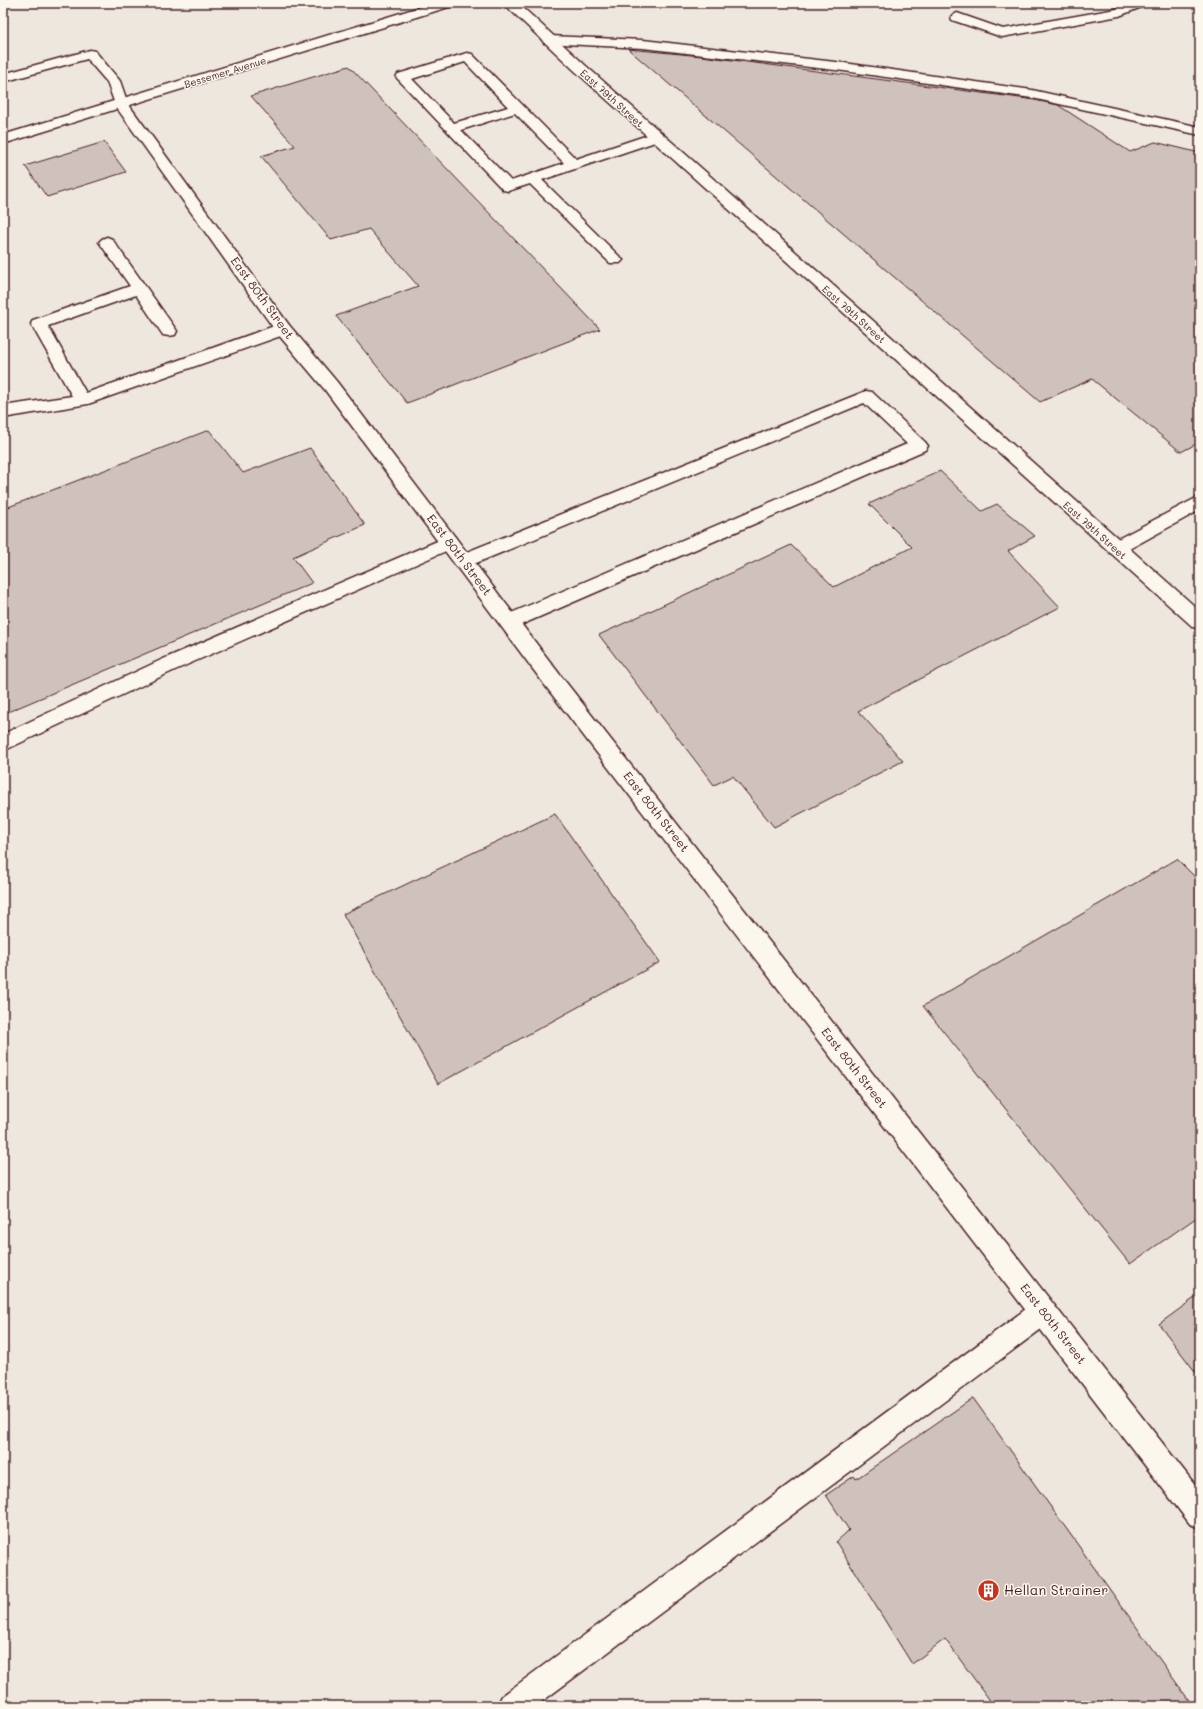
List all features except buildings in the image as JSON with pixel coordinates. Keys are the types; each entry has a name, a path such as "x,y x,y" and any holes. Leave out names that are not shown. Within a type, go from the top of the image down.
{"street":[{"name":"Bessemer Avenue","path":"3,140 447,3"},
{"name":"East 79th Street","path":"510,3 656,137 1200,622"},
{"name":"East 80th Street","path":"121,104 283,329 331,386 509,622 1200,1514"}],"lane":[{"path":"957,17 1002,33 1120,12 1140,3"},
{"path":"549,40 651,45 844,67 1025,93 1200,131"},
{"path":"3,78 90,54 114,81 121,104"},
{"path":"574,165 467,57 403,77 508,187 533,179 574,165 656,137"},
{"path":"452,128 518,108"},
{"path":"533,179 615,260"},
{"path":"107,242 169,331"},
{"path":"82,400 39,324 139,288"},
{"path":"3,412 82,400 283,329"},
{"path":"463,560 866,396 920,446 509,622"},
{"path":"1116,548 1200,502"},
{"path":"3,743 168,665 449,542"},
{"path":"512,1706 1043,1312"}],"shaded area":[{"path":"3,3 1200,3 1200,1706 3,1706"}],"place":[{"name":"Hellan Strainer","path":"988,1590"}]}
